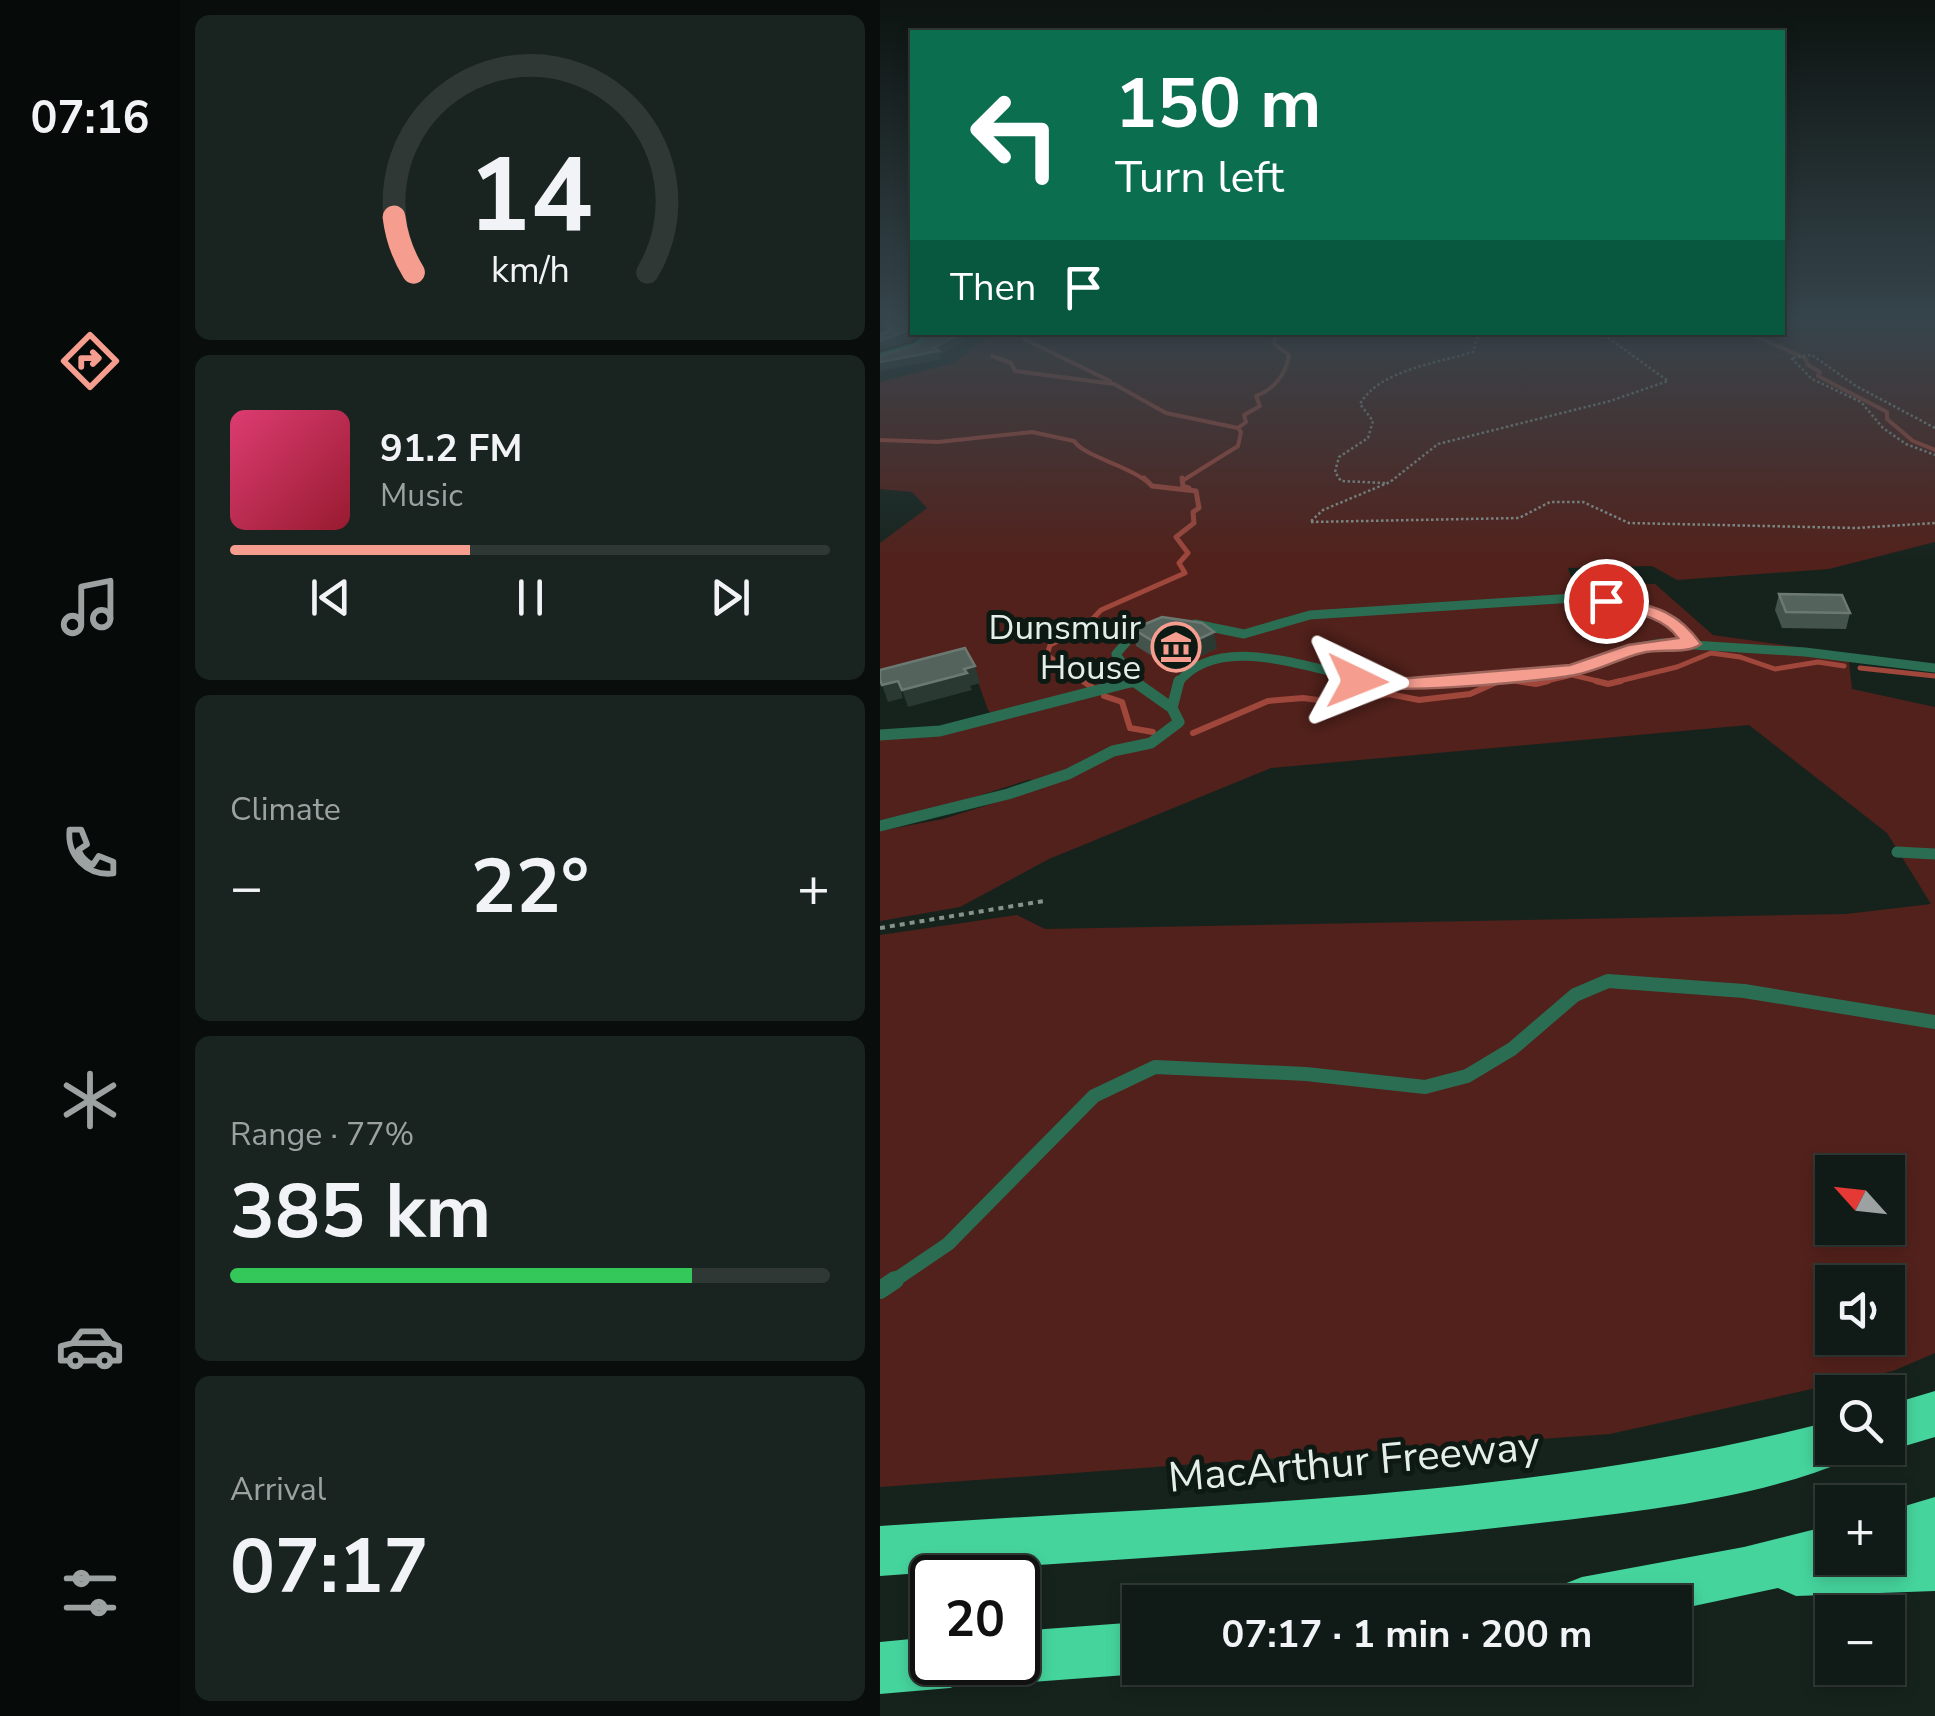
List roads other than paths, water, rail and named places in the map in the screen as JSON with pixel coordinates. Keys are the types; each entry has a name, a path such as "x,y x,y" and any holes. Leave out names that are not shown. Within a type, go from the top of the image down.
{"highway":[{"path":"1905,1423 1935,1414"},
{"name":"MacArthur Freeway","path":"880,1551 1462,1508 1588,1493 1815,1448"},
{"path":"1905,1529 1935,1520"},
{"path":"1674,1585 1815,1554"},
{"path":"1744,1572 1935,1566"},
{"path":"1040,1656 1122,1649"},
{"path":"880,1668 910,1665"}],"lane":[{"path":"1186,622 1244,634 1310,615 1574,598 1606,601 1662,615 1676,623 1692,644"},
{"path":"880,826 1008,794 1068,774 1113,752 1152,744 1179,722 1172,708 1135,682 1116,654 1131,637 1162,623"},
{"path":"1239,654 1244,634"},
{"path":"1172,708 1178,680 1239,654 1264,656 1338,678 1398,684 1570,671 1600,664 1634,648 1662,643 1935,668"},
{"path":"880,735 940,730 1135,682"},
{"path":"1897,852 1935,854"},
{"path":"880,1290 948,1244 1094,1096 1155,1067 1306,1074 1425,1086 1467,1076 1512,1050 1575,995 1608,981 1744,991 1935,1022"}],"waterway":[{"path":"1148,403 1166,413 1238,428"},
{"path":"1238,428 1246,422 1244,415 1260,406 1259,403"},
{"path":"1870,403 1887,412 1887,419 1913,441 1935,450"},
{"path":"1182,481 1238,446 1238,428"},
{"path":"880,440 938,442 1032,432 1074,441 1087,452 1146,481"},
{"path":"1087,683 1047,655 1050,645 1084,628 1101,610 1185,573 1179,563 1188,553 1176,537 1194,523 1193,512 1199,508 1196,491 1152,486 1144,478"},
{"path":"1182,481 1183,486 1189,488"},
{"path":"1611,683 1677,667 1711,653 1740,657 1775,669 1818,662 1844,666"},
{"path":"1860,668 1935,676"},
{"path":"1538,683 1572,675 1606,683"},
{"path":"1512,680 1532,683"},
{"path":"1083,681 1093,688"},
{"path":"1193,733 1268,701 1303,698 1340,703 1389,694 1419,700 1470,694 1499,681 1494,683"},
{"path":"1517,681 1548,681"},
{"path":"1596,681 1621,681"},
{"path":"1104,696 1122,702 1130,728 1153,732"}],"place":[{"name":"Dunsmuir House","path":"1176,647"}]}
